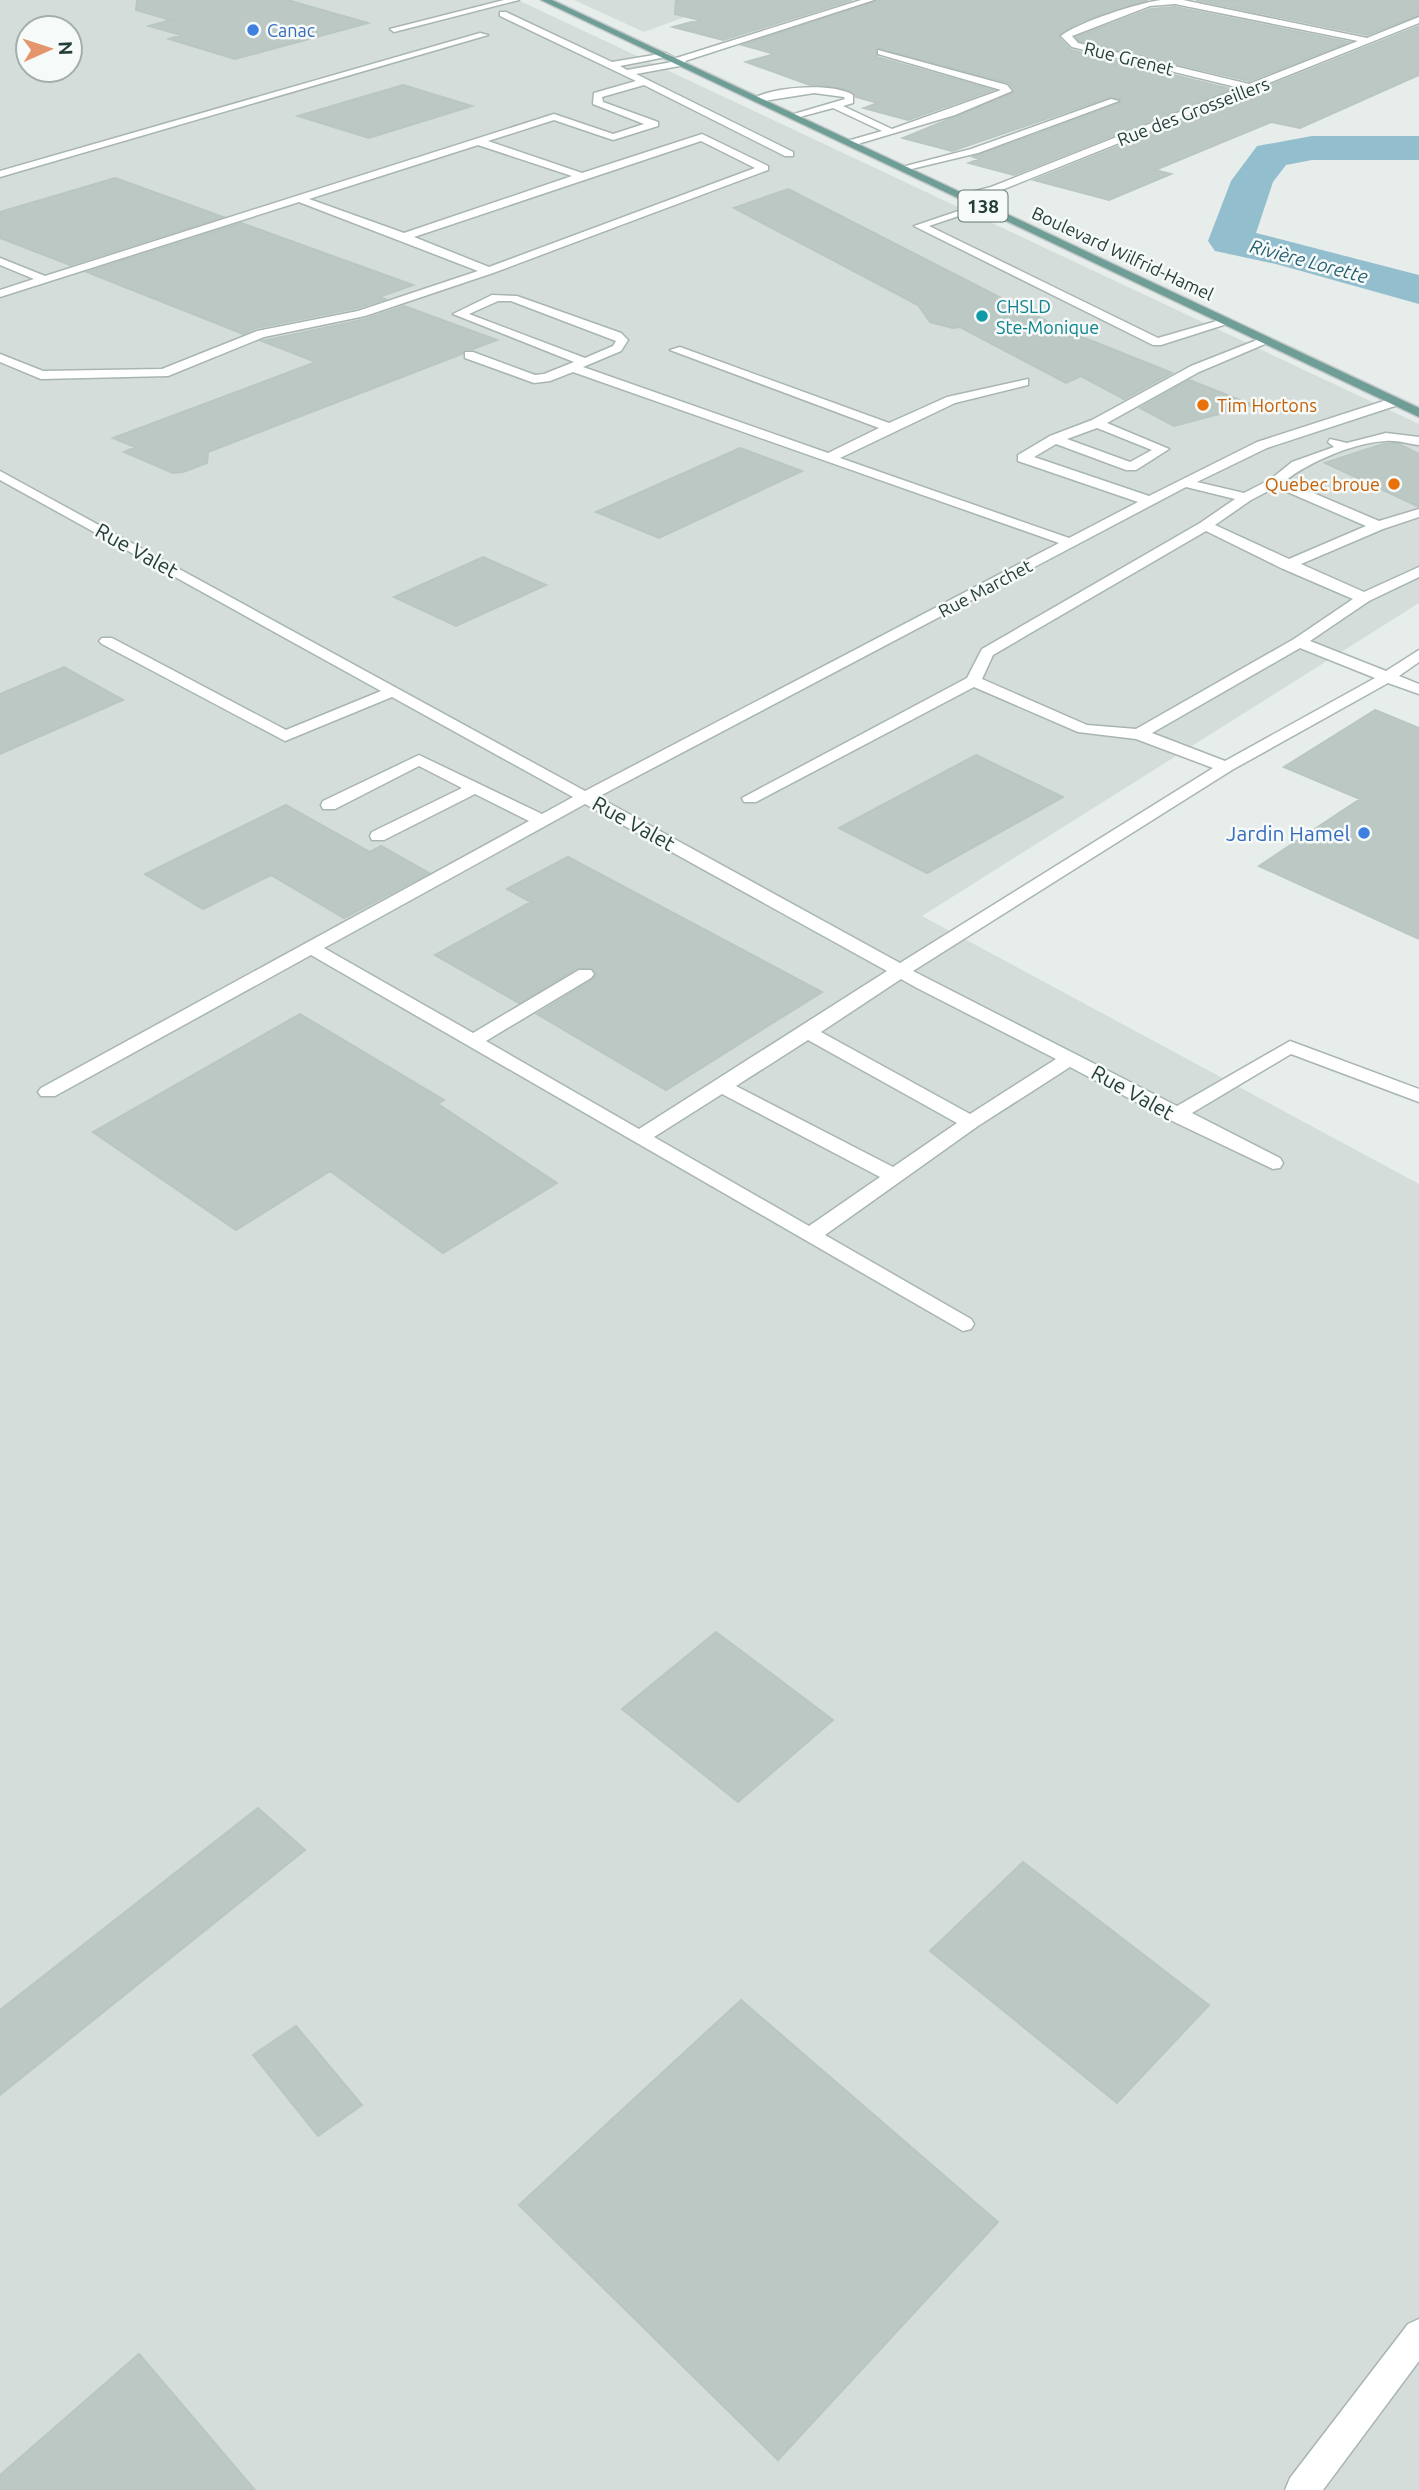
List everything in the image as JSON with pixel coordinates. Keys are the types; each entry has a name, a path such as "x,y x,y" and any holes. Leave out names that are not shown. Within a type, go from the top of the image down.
{"main road":[{"name":"Boulevard Wilfrid-Hamel","path":"545,0 1419,413"}],"street":[{"path":"394,29 515,0"},
{"path":"626,73 870,0"},
{"name":"Rue Grenet","path":"1254,88 1075,45 1066,36 1149,4 1175,1 1366,40"},
{"path":"503,14 789,155"},
{"name":"Rue des Grosseillers","path":"964,197 995,189 1419,20"},
{"path":"0,174 483,35"},
{"path":"851,143 952,113 1007,91 1004,87 881,52"},
{"path":"611,65 675,60"},
{"path":"588,107 597,95 644,82"},
{"path":"757,99 797,91 828,91 848,95 850,101 792,116"},
{"path":"903,168 974,151 1114,101"},
{"path":"836,106 887,129 888,133 883,135"},
{"path":"0,294 477,141 554,117 588,107 654,124 614,137 554,117"},
{"path":"0,358 41,375 164,373 261,334 361,314 489,271 764,168 702,137 404,237"},
{"path":"477,141 582,176"},
{"path":"300,199 489,271"},
{"path":"983,206 919,226 1157,342 1227,322"},
{"path":"0,261 45,280"},
{"path":"469,355 534,379 546,378 579,365 617,348 622,340 513,298 496,297 458,314 579,365 829,458 1071,543"},
{"path":"1150,501 1023,458 1055,439 1097,423 1195,369 1266,341"},
{"path":"676,350 890,428"},
{"path":"829,458 951,400 1024,382"},
{"name":"Rue Marchet","path":"48,1092 586,797 1185,483 1262,445 1394,402"},
{"path":"1055,439 1131,467 1162,449 1097,423"},
{"path":"1308,430 1345,447"},
{"path":"750,798 972,681 987,652 1205,526 1246,497 1276,482 1297,465 1345,447 1386,437 1419,442"},
{"name":"Rue Valet","path":"0,475 900,971 1072,1058 1175,1115 1273,1163"},
{"path":"1276,482 1378,526"},
{"path":"1185,483 1246,497"},
{"path":"1286,565 1378,526 1419,513"},
{"path":"1205,526 1286,565 1364,598"},
{"path":"1139,734 1299,642 1364,598 1419,570"},
{"path":"107,640 285,736 394,691"},
{"path":"1299,642 1419,689"},
{"path":"640,1137 1226,767 1387,677 1419,655"},
{"path":"972,681 1084,729 1139,734 1226,767"},
{"path":"329,805 419,760 542,821"},
{"path":"378,836 475,787"},
{"path":"311,948 963,1324"},
{"path":"473,1041 585,974"},
{"path":"808,1032 971,1122"},
{"path":"1175,1115 1290,1047 1419,1096"},
{"path":"810,1236 971,1122 1072,1058"},
{"path":"722,1086 894,1176"},
{"path":"1302,2490 1419,2335"}],"shaded area":[{"path":"0,0 518,0 1419,424 1419,603 922,916 1419,1184 1419,2490 0,2490"},
{"path":"574,0 731,0 644,32"}],"building":[{"name":"Canac","path":"137,0 287,0 368,23 235,59 169,39 181,35 149,26 171,20 136,10"},
{"path":"676,0 852,0 723,40 673,27 699,20 675,14"},
{"path":"877,0 1148,0 1080,22 1060,34 1059,38 1071,50 1231,89 1014,175 969,163 979,159 973,157 1120,103 1121,100 1110,97 952,151 903,138 1013,93 1014,89 1009,83 876,48 877,57 993,90 908,120 864,108 878,103 856,97 854,93 844,89 810,85 746,62 775,54 742,45"},
{"path":"1196,0 1419,0 1419,15 1367,35"},
{"path":"1175,7 1349,42 1249,81 1079,41 1076,37 1151,9"},
{"path":"1419,26 1419,75 1300,128 1271,122 1155,170 1171,174 1109,200 1034,180"},
{"path":"403,85 472,106 369,138 298,116"},
{"path":"115,178 223,217 70,265 0,238 0,212"},
{"path":"788,189 1062,329 1172,373 1124,399 1081,376 1066,383 960,327 953,328 930,322 918,305 734,208"},
{"path":"241,223 413,285 379,297 385,299 357,308 256,328 243,334 87,272"},
{"path":"404,306 497,340 473,349 465,349 462,354 208,452 207,463 183,472 173,473 124,452 135,447 113,438 316,362 262,341 366,319"},
{"name":"Tim Hortons","path":"1189,380 1253,405 1174,426 1140,408"},
{"name":"Quebec broue","path":"1383,444 1399,444 1419,454 1419,507 1325,463"},
{"path":"740,448 802,471 659,538 596,512"},
{"path":"483,557 546,585 456,626 394,597"},
{"path":"64,667 123,700 0,754 0,694"},
{"name":"Jardin Hamel","path":"1375,710 1419,728 1419,939 1259,866 1360,799 1284,767"},
{"path":"976,755 1063,797 927,873 839,828"},
{"path":"286,805 370,852 381,846 429,873 344,918 271,875 203,909 145,874"},
{"path":"568,857 822,992 666,1090 537,1014 592,980 597,974 593,968 578,968 519,1003 435,955 531,902 507,889"},
{"path":"300,1014 444,1100 438,1104 557,1183 443,1253 330,1171 236,1230 93,1132"},
{"path":"716,1632 833,1720 738,1802 622,1709"},
{"path":"258,1808 305,1850 0,2095 0,2010"},
{"path":"1023,1862 1209,2005 1117,2103 930,1951"},
{"path":"741,2000 998,2222 778,2460 519,2205"},
{"path":"296,2026 362,2105 318,2136 253,2055"},
{"path":"139,2354 255,2490 0,2490 0,2475"}],"waterway":[{"name":"Rivière Lorette","path":"1419,148 1312,148 1272,155 1252,181 1231,241 1284,252 1419,290"}],"place":[{"name":"Canac","path":"253,30"},
{"name":"CHSLD Ste-Monique","path":"982,316"},
{"name":"Tim Hortons","path":"1203,405"},
{"name":"Quebec broue","path":"1394,484"},
{"name":"Jardin Hamel","path":"1364,833"}]}
